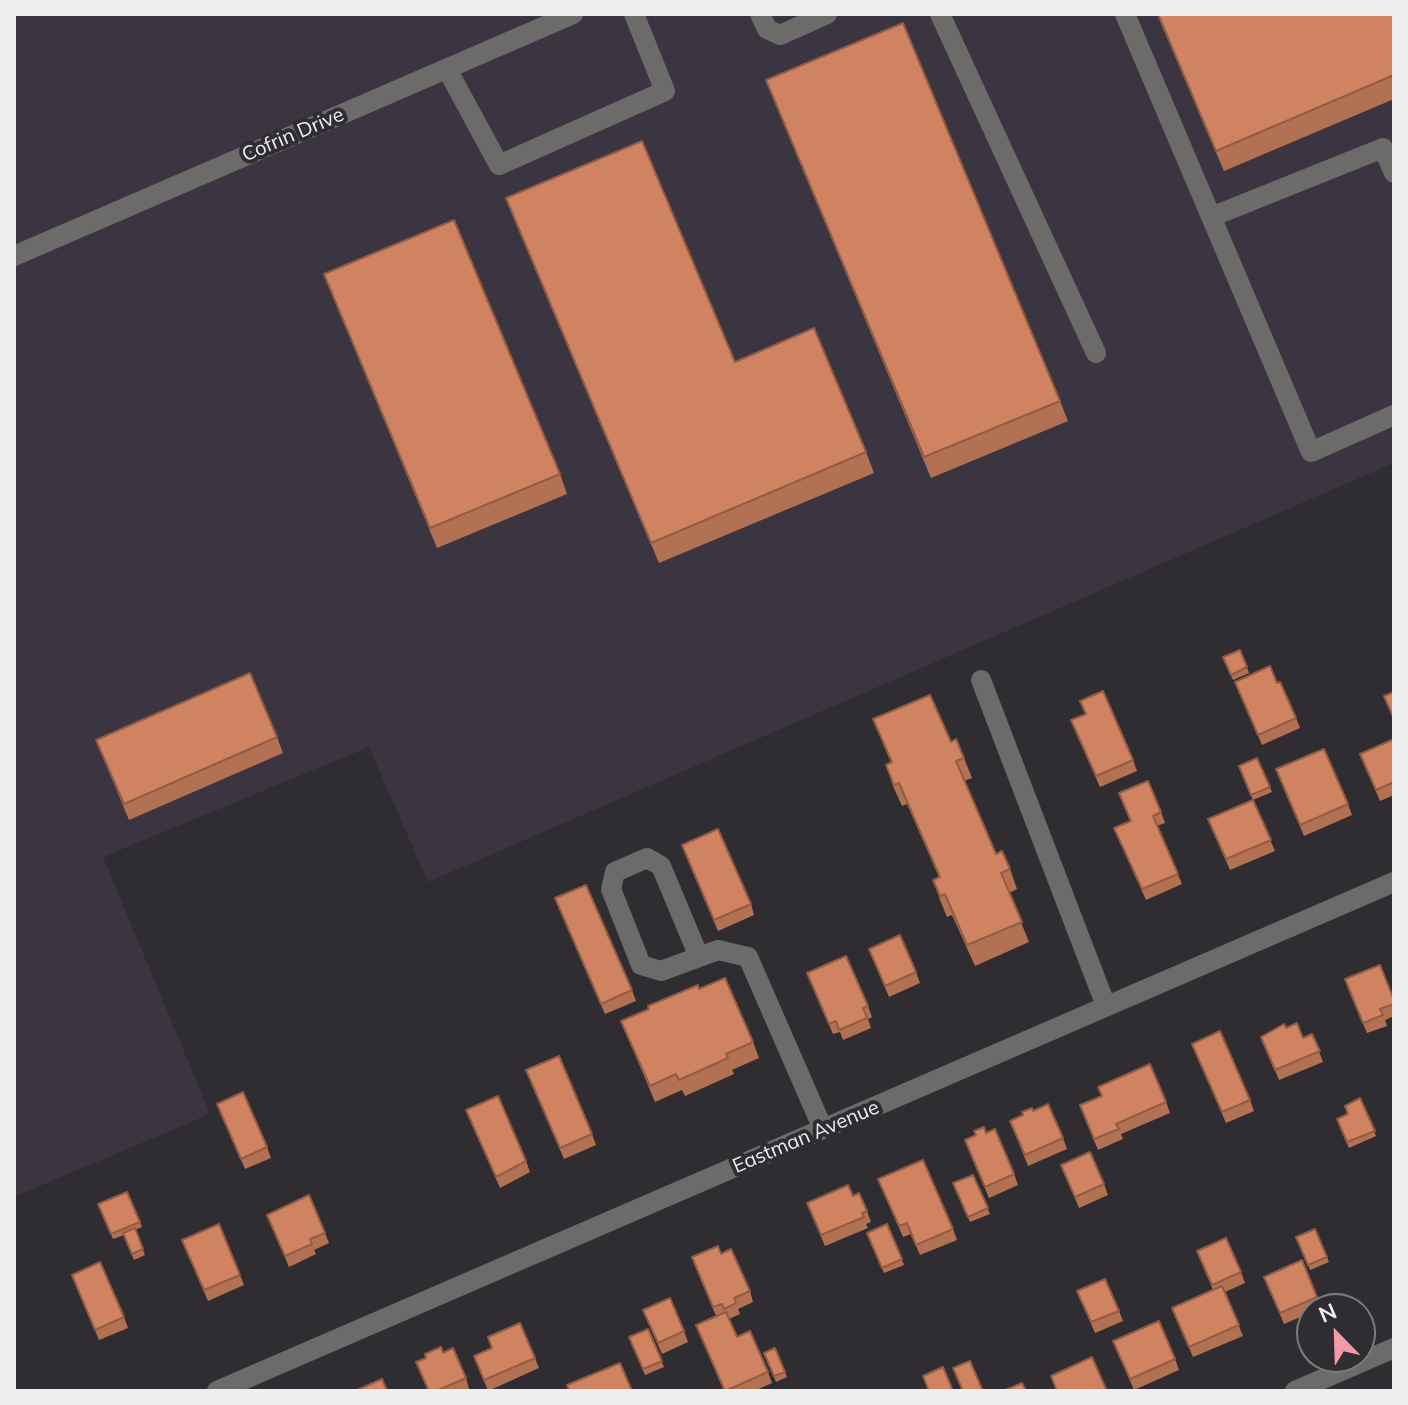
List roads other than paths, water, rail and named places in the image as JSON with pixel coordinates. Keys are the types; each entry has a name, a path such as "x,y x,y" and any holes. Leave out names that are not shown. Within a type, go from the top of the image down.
{"street":[{"name":"Cofrin Drive","path":"14,256 573,14"},
{"path":"447,69 499,165 665,91 634,14"},
{"path":"760,14 767,29 780,35 827,14"},
{"path":"940,14 1096,353"},
{"path":"1125,14 1311,452 1394,415"},
{"path":"1211,217 1388,144 1394,173"},
{"path":"981,680 1106,1006"},
{"path":"699,957 661,866 647,858 615,872 611,889 641,965 661,971 699,957 718,950 748,957 823,1129"},
{"name":"Eastman Avenue","path":"217,1391 1394,882"},
{"path":"1295,1391 1394,1348"}]}
